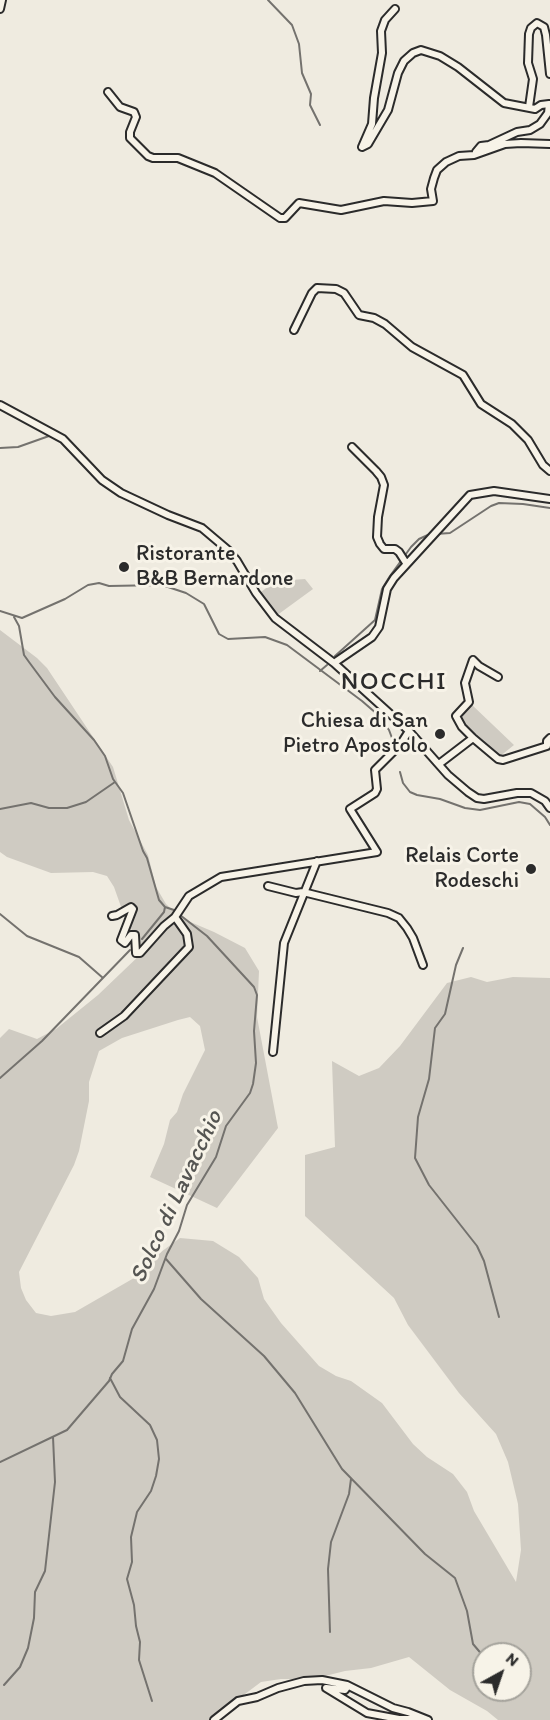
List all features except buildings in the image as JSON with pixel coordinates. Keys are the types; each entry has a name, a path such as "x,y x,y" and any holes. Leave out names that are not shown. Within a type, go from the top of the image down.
{"street":[{"path":"0,9 2,0"},
{"path":"395,9 385,20 381,31 382,53 372,124 362,146 364,148 368,144 388,110 398,73 404,61 413,52 421,50 440,56 458,67 504,103 535,110 541,105 549,104 548,113 540,124 530,130 516,132 489,145 481,146 474,155"},
{"path":"529,107 533,79 528,63 529,34 537,22 544,27 550,74"},
{"path":"108,92 120,107 134,112 136,117 130,138 148,156 178,158 216,173 280,219 285,218 299,203 342,210 384,201 412,203 433,201 431,189 438,170 446,162 459,156 474,155 505,144 550,144"},
{"path":"294,330 312,293 317,288 336,288 344,293 360,315 374,318 385,324 412,347 463,375 481,404 512,424 528,440 543,465 550,471"},
{"path":"0,405 63,439 102,480 121,493 202,528 228,550 274,618 334,663 409,731 448,775 477,798 523,792 538,796 550,808"},
{"path":"352,447 381,477 384,485 378,518 377,537 380,544 384,549 395,549 406,563"},
{"path":"334,663 372,637 379,627 387,589 406,563 434,536 470,495 494,491 550,499"},
{"path":"498,677 473,660 465,683 469,702 456,716 473,738 498,759 503,760 547,746 550,738"},
{"path":"112,916 130,907 133,909 121,940 125,943 132,935 136,936 136,953 140,953 164,926 176,917 189,896 220,877 377,852 350,809 375,793 377,789 375,770 400,745 409,731"},
{"path":"439,764 473,738"},
{"path":"273,1052 281,986 281,954 303,892 317,861"},
{"path":"268,886 303,892 388,913 399,918 413,938 423,965"},
{"path":"100,1033 124,1016 189,947 188,934 176,917"},
{"path":"214,1720 238,1701 304,1681 322,1680 348,1686 393,1708 426,1720"},
{"path":"348,1686 345,1690 326,1688 367,1713 399,1719 426,1720"}],"shaded area":[{"path":"282,576 286,582 305,579 313,589 276,616 262,598 264,597 261,592"},
{"path":"0,630 47,668 113,767 129,820 148,855 156,887 166,904 181,918 245,948 259,971 257,1017 278,1128 217,1208 150,1177 164,1144 170,1120 177,1112 183,1094 205,1050 200,1026 190,1017 122,1038 99,1051 89,1082 89,1101 74,1165 19,1272 21,1288 26,1300 36,1313 51,1316 75,1312 141,1274 146,1263 180,1238 213,1241 239,1257 258,1278 264,1299 281,1323 319,1366 336,1376 351,1381 382,1403 413,1444 427,1457 453,1474 467,1492 474,1511 516,1582 521,1550 518,1504 508,1462 496,1434 459,1393 408,1325 394,1298 305,1216 305,1155 335,1147 332,1061 359,1076 379,1068 400,1046 447,983 471,977 487,982 513,977 550,978 550,1720 498,1720 487,1711 450,1690 409,1657 371,1668 345,1671 313,1679 281,1679 261,1682 217,1715 216,1720 0,1720 0,1038 9,1029 37,1039 56,1029 98,995 144,951 125,918 114,887 107,876 93,872 51,873 7,857 0,852"},
{"path":"471,704 514,745 499,757 458,719"}],"waterway":[{"path":"268,0 292,25 299,44 302,73 311,94 310,105 320,125"},
{"path":"0,448 18,447 49,436"},
{"path":"436,534 450,533 499,503 550,508"},
{"path":"335,656 375,620 382,589 390,576 411,547 419,539 430,534"},
{"path":"0,611 22,618 65,599 88,585 99,583 109,586 162,585 186,593 204,604 219,634 228,639 265,637 287,645 377,714 389,730 395,746"},
{"name":"Solco di Lavacchio","path":"14,617 19,626 24,655 55,697 94,740 105,756 113,779 123,793 147,858 159,900 165,907 174,910"},
{"path":"320,671 327,665"},
{"path":"400,772 403,783 410,792 417,795 480,810 519,802 530,804 545,817 550,825"},
{"path":"0,809 31,803 49,808 67,808 86,802 115,782"},
{"path":"142,939 164,912 165,907"},
{"path":"0,914 27,936 79,957 103,978"},
{"name":"Solco di Lavacchio","path":"0,1462 67,1430 123,1361 132,1329 154,1289 167,1254 179,1231 187,1205 216,1157 226,1126 250,1093 253,1084 256,1063 254,1031 257,995 254,987 207,936 180,915"},
{"path":"463,948 456,965 445,1014 435,1028 429,1079 418,1117 415,1158 429,1185 477,1246 484,1261 499,1317"},
{"path":"0,1078 42,1041 130,950"},
{"path":"166,1259 201,1299 264,1356 295,1393 342,1469 425,1554 455,1578 467,1611 473,1642"},
{"path":"110,1378 120,1397 150,1425 157,1440 159,1459 156,1476 151,1491 137,1512 131,1537 132,1562 127,1579 140,1642 139,1660 152,1701"},
{"path":"4,1685 20,1667 28,1648 34,1618 35,1592 45,1571 55,1482 53,1437"},
{"path":"330,1632 328,1569 331,1542 349,1494 351,1479"}],"place":[{"name":"Ristorante B&B Bernardone","path":"124,567"},
{"name":"Chiesa di San Pietro Apostolo","path":"440,734"},
{"name":"Relais Corte Rodeschi","path":"531,869"}],"district":[{"name":"NOCCHI","path":"394,682"}]}
